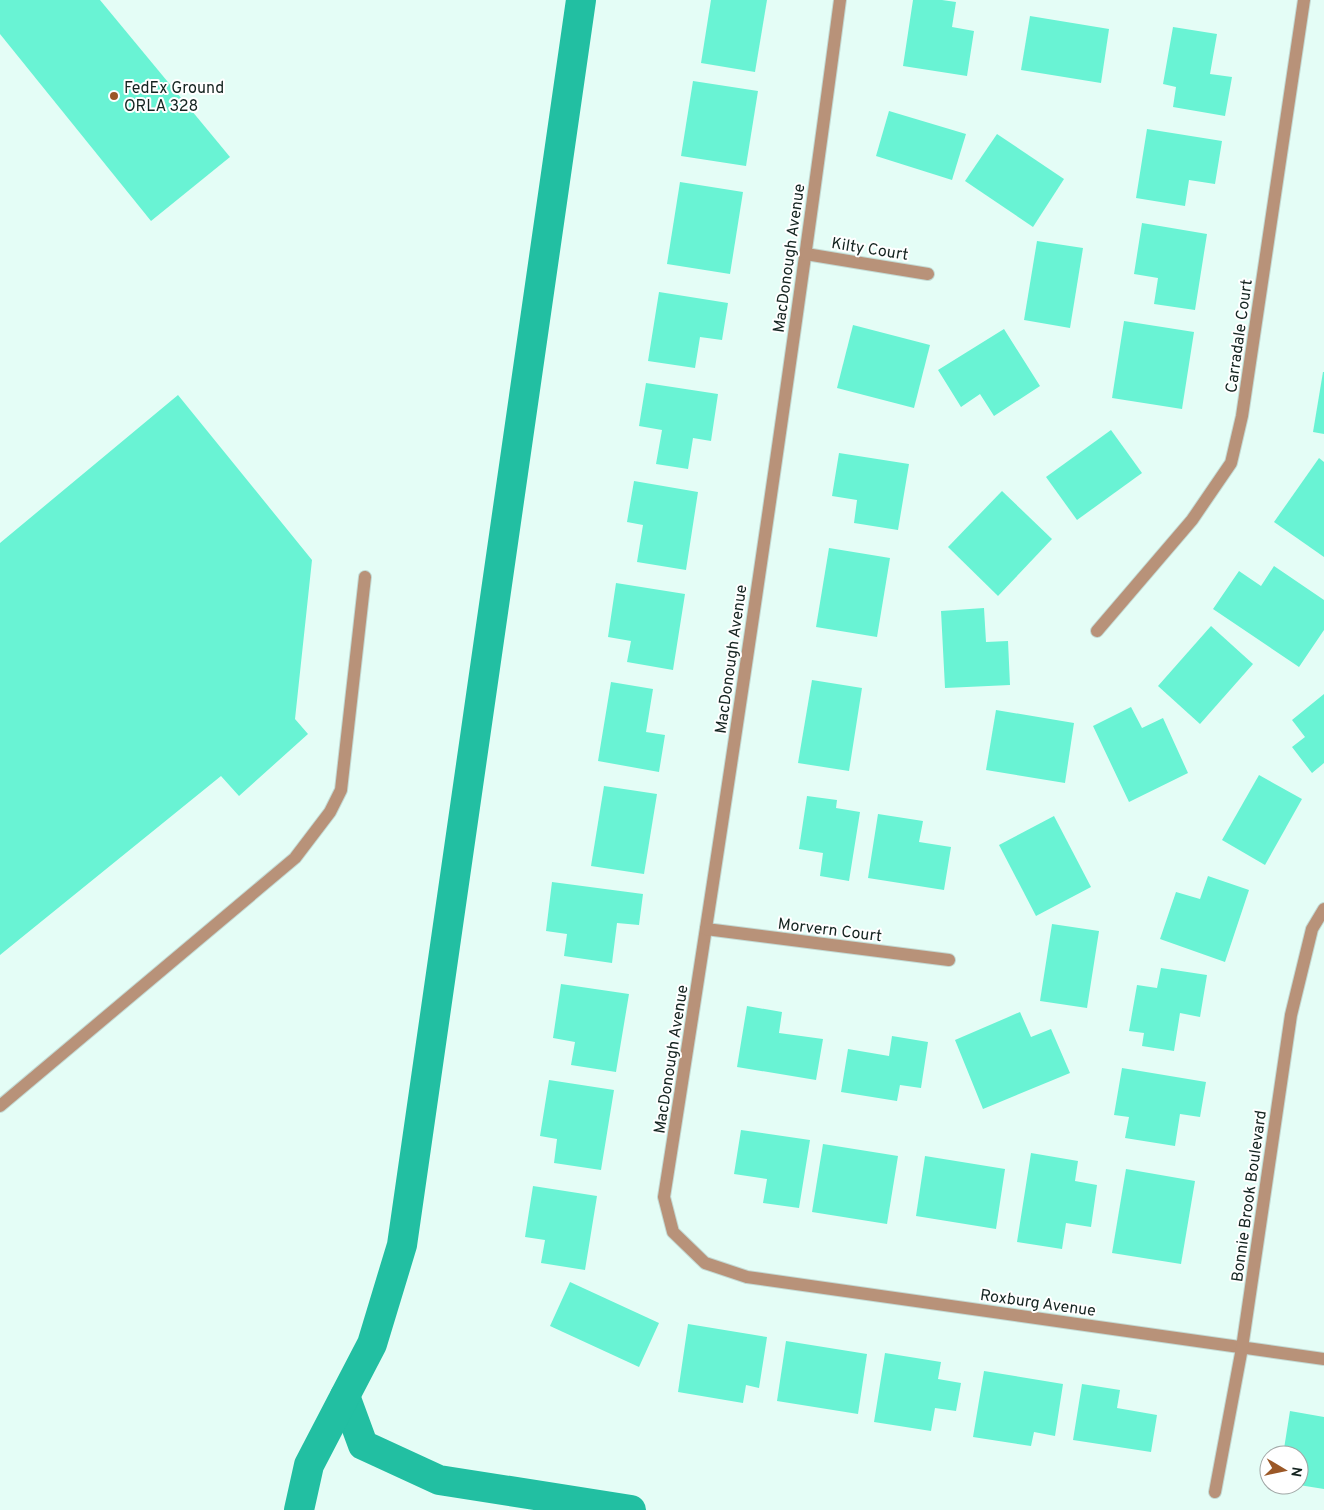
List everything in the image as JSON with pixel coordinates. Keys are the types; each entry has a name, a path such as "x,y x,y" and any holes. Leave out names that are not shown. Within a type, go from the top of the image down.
{"street":[{"name":"MacDonough Avenue","path":"747,1277 705,1263 673,1232 664,1197 706,929 806,254 840,0"},
{"name":"Carradale Court","path":"1097,631 1192,520 1231,463 1242,416 1304,0"},
{"name":"Kilty Court","path":"806,254 928,274"},
{"path":"0,1106 295,858 330,812 341,790 365,577"},
{"name":"Bonnie Brook Boulevard","path":"1216,1492 1242,1348 1291,1015 1312,929 1324,909"},
{"name":"Morvern Court","path":"706,929 949,960"},
{"name":"Roxburg Avenue","path":"747,1277 1324,1359"}],"building":[{"name":"FedEx Ground ORLA 328","path":"0,0 100,0 230,157 151,221 0,34"},
{"path":"711,0 767,0 755,72 701,63"},
{"path":"913,0 956,2 952,27 974,31 967,76 903,66"},
{"path":"1030,16 1109,29 1101,83 1021,70"},
{"path":"1173,27 1217,34 1210,74 1232,77 1225,116 1173,107 1176,87 1163,84"},
{"path":"693,81 758,91 746,166 681,156"},
{"path":"889,111 966,134 952,180 876,156"},
{"path":"1147,129 1222,141 1215,184 1189,180 1185,206 1136,198"},
{"path":"997,134 1064,179 1033,227 965,181"},
{"path":"680,182 743,192 730,274 667,264"},
{"path":"1142,223 1207,234 1195,310 1154,304 1158,278 1134,274"},
{"path":"1037,241 1083,248 1070,328 1024,320"},
{"path":"659,292 728,303 722,340 700,337 695,368 648,361"},
{"path":"1124,321 1194,332 1182,409 1112,398"},
{"path":"853,325 930,345 914,408 837,388"},
{"path":"1004,329 1040,386 994,416 980,394 961,407 938,370"},
{"path":"1324,372 1324,434 1313,432"},
{"path":"646,383 718,394 711,441 693,438 688,469 656,464 662,430 639,426"},
{"path":"178,395 312,560 295,719 308,734 239,796 221,776 0,955 0,543"},
{"path":"1111,430 1142,473 1077,520 1046,477"},
{"path":"839,453 909,464 898,530 854,523 857,500 832,496"},
{"path":"1319,458 1324,462 1324,557 1274,522"},
{"path":"634,481 698,492 686,570 637,562 643,525 627,522"},
{"path":"1002,491 1052,539 998,596 948,547"},
{"path":"829,548 890,558 877,637 816,627"},
{"path":"1274,566 1324,600 1324,630 1299,667 1213,609 1239,571 1261,586"},
{"path":"616,583 685,594 673,670 627,662 631,641 608,637"},
{"path":"984,608 986,642 1008,641 1010,685 945,688 941,611"},
{"path":"1211,626 1253,664 1200,724 1158,686"},
{"path":"812,680 862,688 849,771 798,763"},
{"path":"611,682 653,689 646,732 665,735 659,772 598,761"},
{"path":"1324,694 1324,763 1312,773 1292,747 1305,737 1292,720"},
{"path":"1131,707 1142,728 1163,718 1188,773 1129,802 1093,726"},
{"path":"996,710 1074,723 1065,783 986,770"},
{"path":"1259,775 1302,799 1265,865 1222,840"},
{"path":"604,786 657,794 644,874 591,866"},
{"path":"807,796 837,800 836,808 860,812 849,881 820,876 823,853 799,849"},
{"path":"878,814 923,821 919,842 951,847 944,890 868,878"},
{"path":"1054,816 1091,887 1036,916 999,845"},
{"path":"1208,876 1249,890 1225,962 1160,939 1176,892 1200,899"},
{"path":"552,882 643,894 639,925 617,923 612,963 564,956 567,934 546,931"},
{"path":"1052,924 1099,931 1087,1008 1040,1001"},
{"path":"1161,968 1207,975 1200,1017 1180,1013 1174,1051 1142,1046 1144,1033 1129,1031 1137,985 1157,988"},
{"path":"561,984 629,994 616,1072 571,1065 575,1042 553,1038"},
{"path":"747,1006 782,1012 779,1033 823,1039 816,1080 737,1067"},
{"path":"1020,1012 1031,1037 1051,1029 1070,1073 983,1109 955,1040"},
{"path":"892,1036 928,1042 921,1088 900,1085 897,1101 841,1092 848,1049 889,1056"},
{"path":"1122,1068 1206,1082 1200,1117 1180,1114 1175,1146 1125,1138 1129,1117 1114,1115"},
{"path":"549,1080 614,1090 601,1170 554,1163 557,1139 540,1136"},
{"path":"741,1130 810,1140 799,1208 763,1203 767,1179 734,1174"},
{"path":"823,1144 898,1156 887,1224 812,1212"},
{"path":"1031,1153 1078,1161 1075,1181 1097,1185 1091,1227 1066,1223 1062,1249 1017,1242"},
{"path":"925,1156 1005,1169 996,1229 916,1216"},
{"path":"1126,1169 1195,1181 1181,1264 1112,1253"},
{"path":"533,1186 597,1196 585,1270 541,1263 545,1240 525,1237"},
{"path":"570,1282 659,1323 639,1367 550,1326"},
{"path":"688,1324 767,1337 759,1388 746,1385 743,1403 678,1392"},
{"path":"786,1341 867,1354 858,1414 777,1401"},
{"path":"885,1353 941,1362 938,1379 961,1383 956,1411 935,1408 931,1431 874,1422"},
{"path":"984,1371 1063,1384 1055,1436 1034,1432 1031,1446 973,1437"},
{"path":"1082,1384 1120,1390 1117,1408 1157,1415 1151,1452 1073,1440"},
{"path":"1290,1411 1324,1417 1324,1489 1309,1487 1309,1445 1285,1445"}],"waterway":[{"path":"299,1510 309,1465 372,1344 402,1245 581,0"},
{"path":"345,1396 363,1445 439,1480 631,1510"}],"place":[{"name":"FedEx Ground ORLA 328","path":"114,96"}]}
